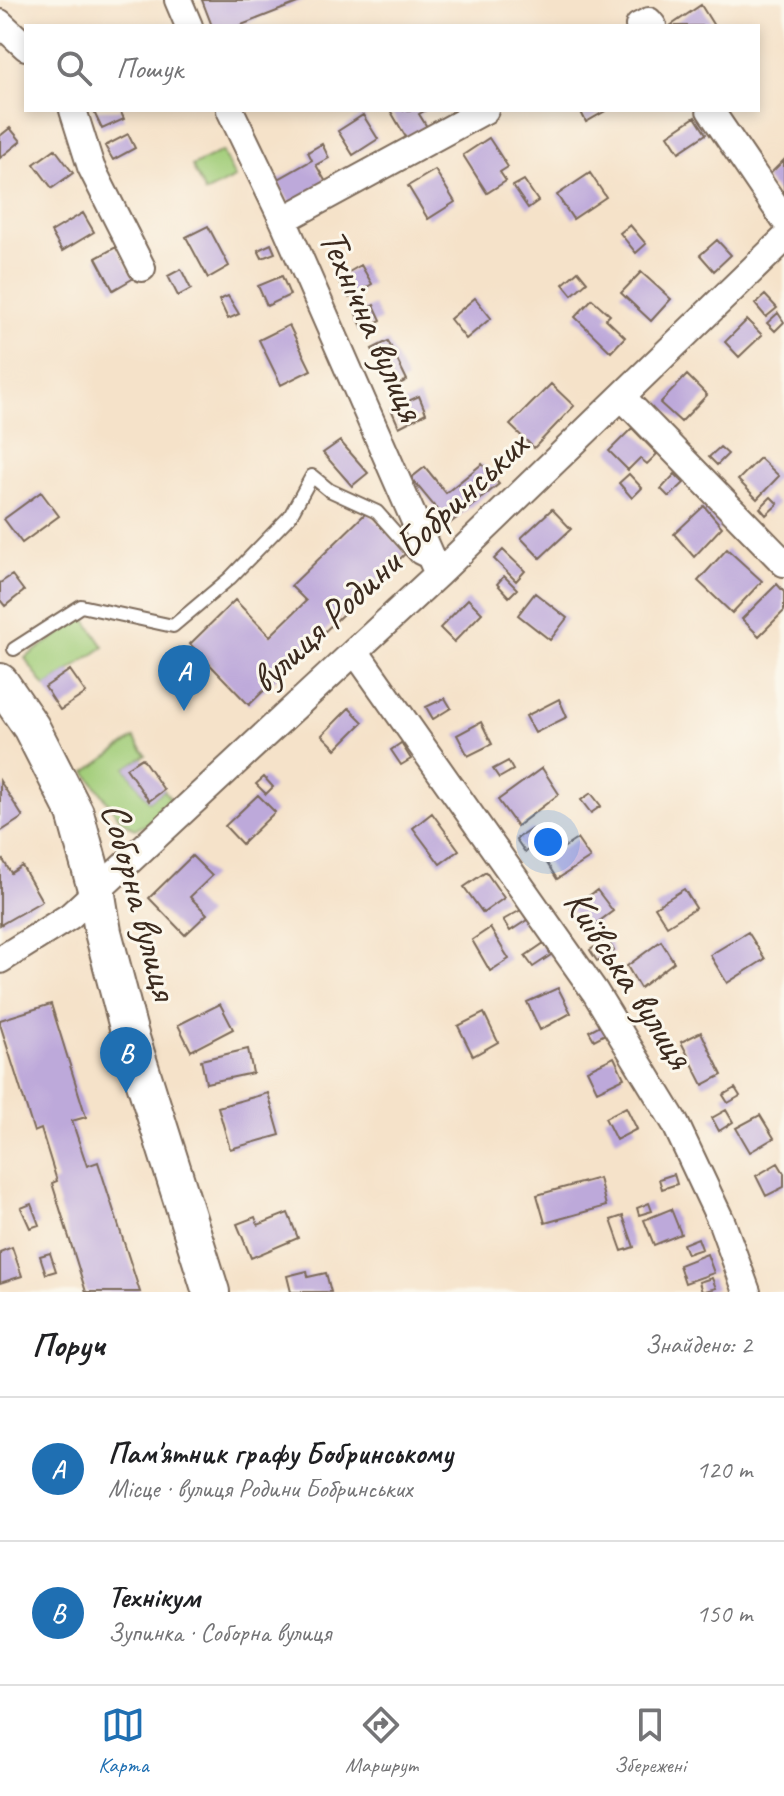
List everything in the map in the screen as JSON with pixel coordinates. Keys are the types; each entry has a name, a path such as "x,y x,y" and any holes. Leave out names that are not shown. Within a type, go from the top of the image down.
{"main road":[{"name":"Соборна вулиця","path":"0,682 31,727 75,813 130,1035 211,1292"}],"street":[{"path":"178,0 188,24"},
{"path":"0,23 24,45"},
{"path":"74,112 91,167 142,268"},
{"name":"Технічна вулиця","path":"231,112 283,220 434,564"},
{"path":"283,220 481,112"},
{"path":"711,112 784,219"},
{"name":"вулиця Родини Бобринських","path":"0,960 70,916 355,651 434,564 622,397 784,239"},
{"path":"622,397 784,563"},
{"name":"Київська вулиця","path":"355,651 611,1018 675,1123 722,1223 747,1292"}],"lane":[{"path":"14,649 81,606 173,626 230,578 290,516 312,476 329,490 377,512 417,557 434,564"}],"green space":[{"path":"222,151 235,178 205,193 192,166"},
{"path":"84,617 104,647 45,687 25,658"},
{"path":"134,738 146,755 126,768 149,801 164,790 172,801 146,825 134,829 120,819 86,772"}],"building":[{"path":"202,0 305,0 244,24 211,24"},
{"path":"701,5 713,24 673,24"},
{"path":"94,112 121,112 124,119 102,129"},
{"path":"391,112 422,112 419,114 427,127 407,139"},
{"path":"581,112 604,112 586,122"},
{"path":"363,115 378,139 353,155 338,131"},
{"path":"695,117 706,134 679,152 668,135"},
{"path":"10,128 21,141 0,158 0,136"},
{"path":"128,134 135,148 113,160 105,146"},
{"path":"489,138 508,167 500,172 506,181 487,193 463,155"},
{"path":"322,144 329,158 316,165 327,184 291,205 277,180 312,160 308,152"},
{"path":"55,149 73,173 52,188 34,164"},
{"path":"784,160 784,199 765,179"},
{"path":"435,170 455,202 428,219 408,186"},
{"path":"590,173 606,197 573,219 557,195"},
{"path":"524,180 538,201 528,208 513,186"},
{"path":"83,213 94,232 62,251 51,232"},
{"path":"630,225 646,244 636,253 620,233"},
{"path":"208,226 229,266 208,278 186,237"},
{"path":"717,240 731,255 714,271 700,255"},
{"path":"271,244 275,253 262,258 258,250"},
{"path":"116,247 134,278 113,290 96,258"},
{"path":"361,265 372,284 349,298 337,279"},
{"path":"181,269 191,289 178,296 168,276"},
{"path":"578,271 587,282 572,295 563,284"},
{"path":"641,272 671,299 651,321 621,293"},
{"path":"282,276 290,295 267,306 258,286"},
{"path":"765,295 777,308 766,317 755,304"},
{"path":"228,296 239,314 228,319 219,300"},
{"path":"475,298 491,318 466,339 450,319"},
{"path":"592,299 610,315 606,319 625,337 611,352 575,317"},
{"path":"374,305 381,320 363,329 356,314"},
{"path":"778,313 784,322 775,331 767,323"},
{"path":"747,320 762,335 739,357 725,342"},
{"path":"289,325 311,370 281,385 259,340"},
{"path":"388,341 407,380 392,388 372,349"},
{"path":"687,375 707,395 681,422 660,403"},
{"path":"551,384 574,406 534,448 510,425"},
{"path":"419,396 426,413 399,427 391,409"},
{"path":"632,428 657,454 647,464 640,458 628,470 609,451"},
{"path":"340,441 368,473 352,486 323,453"},
{"path":"720,447 728,454 717,465 709,457"},
{"path":"760,458 779,476 757,499 738,480"},
{"path":"482,464 499,484 449,524 411,478 425,467 446,493"},
{"path":"629,474 642,488 632,498 619,483"},
{"path":"675,474 684,483 669,497 661,489"},
{"path":"41,492 59,516 22,543 4,519"},
{"path":"771,497 778,504 766,515 760,508"},
{"path":"704,506 722,527 694,557 674,534"},
{"path":"552,509 571,529 540,558 521,538"},
{"path":"367,512 406,553 249,705 190,644 235,600 270,636 306,601 291,586"},
{"path":"727,549 762,581 732,613 698,581"},
{"path":"503,550 525,571 516,581 494,559"},
{"path":"12,575 24,591 5,606 0,600 0,583"},
{"path":"504,576 517,589 509,597 497,584"},
{"path":"777,584 784,592 784,611 759,636 742,619"},
{"path":"535,593 567,618 550,640 518,615"},
{"path":"468,599 482,613 454,642 440,628"},
{"path":"70,670 86,693 60,710 45,687"},
{"path":"445,698 451,708 433,719 426,707"},
{"path":"559,699 567,717 535,733 526,716"},
{"path":"349,708 363,722 336,749 322,735"},
{"path":"481,722 492,744 468,756 457,735"},
{"path":"401,743 411,759 401,765 391,750"},
{"path":"142,758 164,790 149,801 126,768"},
{"path":"508,761 513,770 499,778 493,769"},
{"path":"542,768 559,794 517,826 498,800"},
{"path":"264,777 273,787 266,794 256,784"},
{"path":"0,781 23,817 0,832"},
{"path":"591,793 601,806 591,813 581,800"},
{"path":"258,795 275,812 242,844 225,826"},
{"path":"432,813 459,850 440,864 413,828"},
{"path":"532,829 540,842 525,852 516,839"},
{"path":"577,839 590,858 557,879 545,860"},
{"path":"192,856 212,876 190,897 207,914 185,935 149,898"},
{"path":"3,860 11,873 22,866 42,901 0,925 0,862"},
{"path":"486,872 504,898 483,913 464,887"},
{"path":"684,889 696,908 667,926 655,907"},
{"path":"597,890 613,911 586,931 571,909"},
{"path":"521,910 527,920 510,931 503,920"},
{"path":"490,928 509,959 490,971 472,940"},
{"path":"748,932 765,959 727,983 710,955"},
{"path":"607,939 614,951 597,961 590,950"},
{"path":"661,941 674,962 640,988 627,966"},
{"path":"544,943 551,955 533,967 525,956"},
{"path":"558,988 571,1013 540,1030 527,1002"},
{"path":"51,1004 86,1117 72,1121 87,1166 98,1162 140,1292 86,1292 52,1183 57,1181 41,1129 34,1132 0,1024 0,1020"},
{"path":"220,1004 233,1029 191,1051 178,1025"},
{"path":"484,1013 498,1042 473,1056 458,1026"},
{"path":"602,1024 607,1033 594,1040 589,1031"},
{"path":"701,1032 722,1075 703,1085 681,1042"},
{"path":"248,1049 253,1073 206,1083 201,1060"},
{"path":"614,1057 624,1078 597,1091 587,1070"},
{"path":"735,1088 740,1096 728,1103 723,1095"},
{"path":"268,1093 280,1135 230,1149 218,1107"},
{"path":"626,1107 637,1129 616,1140 605,1118"},
{"path":"726,1110 733,1122 719,1131 712,1118"},
{"path":"760,1115 774,1138 750,1152 736,1128"},
{"path":"778,1163 784,1173 784,1187 766,1196 756,1176"},
{"path":"674,1174 677,1184 662,1189 659,1179"},
{"path":"599,1178 606,1206 545,1223 537,1195"},
{"path":"649,1203 652,1211 639,1215 637,1208"},
{"path":"31,1204 39,1225 30,1228 21,1208"},
{"path":"671,1209 681,1234 654,1245 644,1220"},
{"path":"288,1213 298,1238 251,1258 237,1224 255,1217 258,1225"},
{"path":"623,1216 634,1247 622,1251 611,1220"},
{"path":"698,1238 702,1249 687,1254 683,1244"},
{"path":"12,1247 22,1276 0,1283 0,1252"},
{"path":"50,1253 56,1271 46,1274 40,1256"},
{"path":"707,1254 714,1273 685,1283 679,1265"},
{"path":"307,1271 308,1277 326,1273 331,1292 291,1292 287,1276"},
{"path":"712,1278 716,1288 702,1292 699,1282"}],"place":[{"name":"Пам'ятник графу Бобринському","path":"184,711"},
{"name":"Технікум","path":"126,1093"}]}
